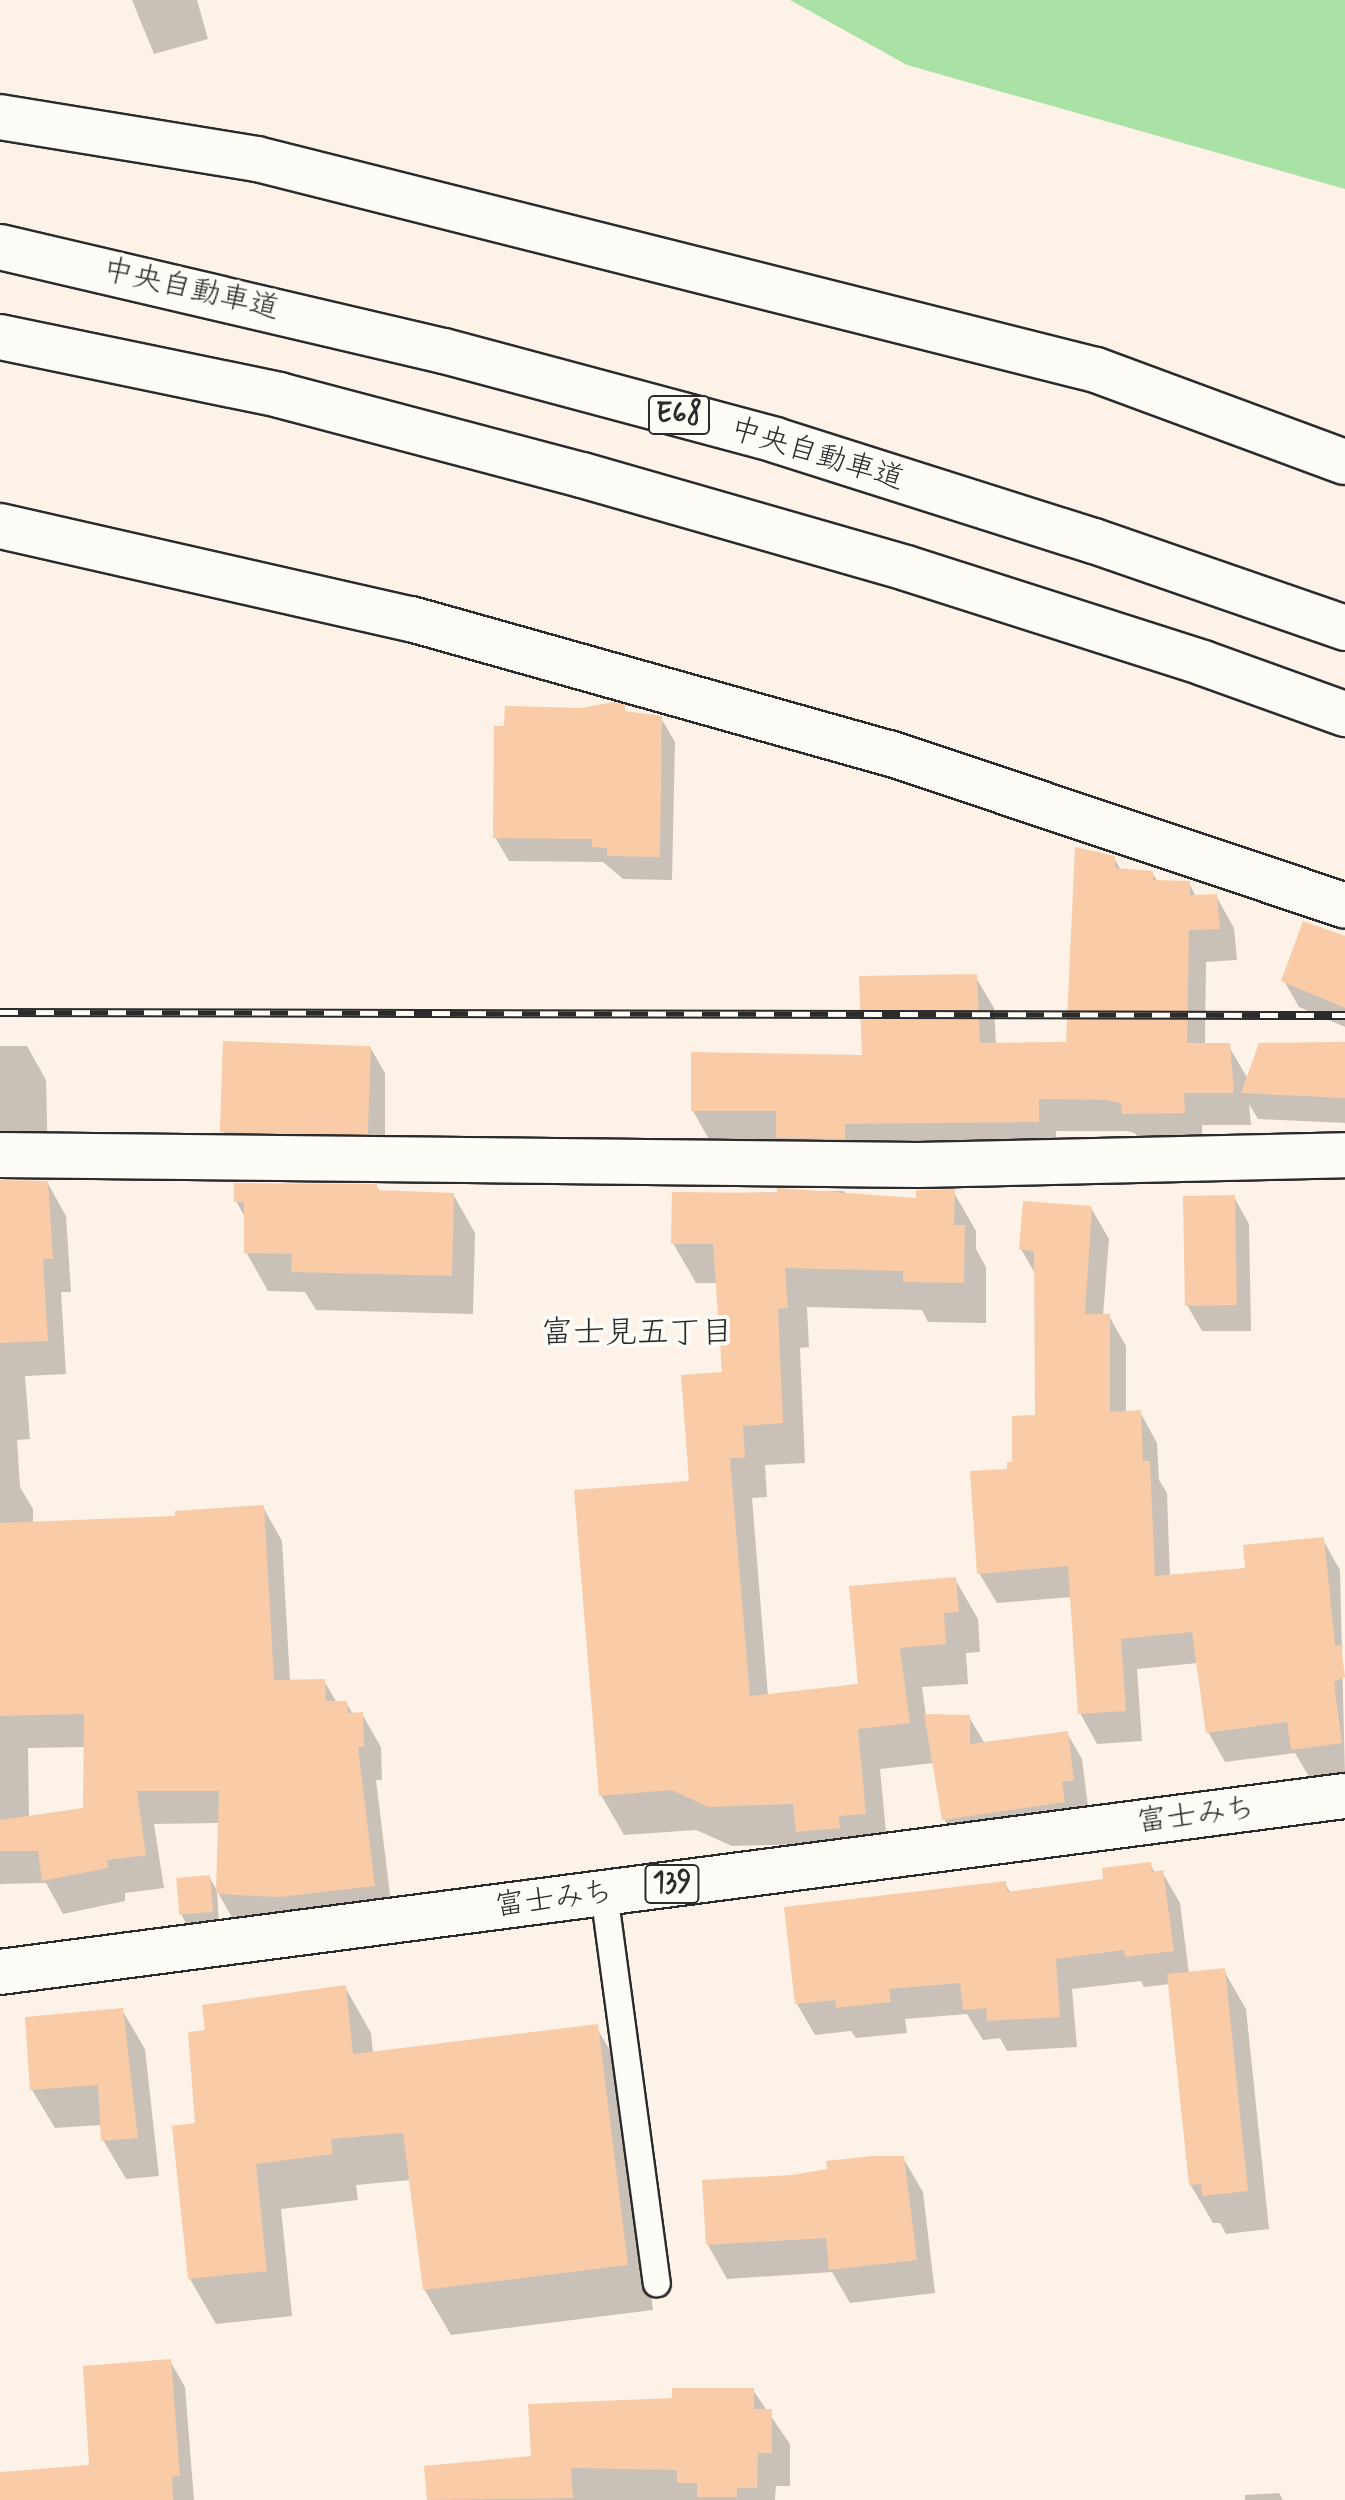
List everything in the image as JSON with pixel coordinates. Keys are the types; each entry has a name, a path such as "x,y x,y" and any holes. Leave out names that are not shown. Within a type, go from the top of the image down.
{"main road":[{"path":"0,117 257,159 1096,370 1345,462"},
{"name":"中央自動車道","path":"0,247 444,351 775,440 1094,541 1345,628"},
{"path":"0,337 279,395 582,475 906,568 1203,663 1345,714"},
{"path":"0,526 411,619 875,749 1345,906"},
{"path":"0,1155 918,1165 1345,1155"},
{"name":"富士みち","path":"0,1972 1345,1796"}],"lane":[{"path":"604,1893 657,2283"}],"green space":[{"path":"790,0 1345,0 1345,189 907,65"}],"building":[{"path":"614,702 625,705 625,711 662,716 660,857 607,856 607,848 592,847 592,839 493,838 494,726 504,726 505,706 581,708"},
{"path":"1075,847 1115,856 1115,868 1153,871 1153,880 1190,881 1190,895 1217,894 1220,929 1189,930 1187,1043 1230,1043 1234,1093 1184,1093 1185,1113 1122,1114 1121,1103 1106,1100 1039,1099 1039,1122 845,1124 845,1139 776,1138 776,1111 691,1111 691,1052 862,1055 859,976 977,974 980,1043 1066,1042"},
{"path":"1303,921 1345,936 1345,1008 1281,981"},
{"path":"223,1041 371,1046 368,1137 220,1132"},
{"path":"1345,1042 1345,1098 1241,1093 1259,1043"},
{"path":"0,1180 48,1181 53,1259 43,1259 48,1341 0,1343"},
{"path":"234,1183 377,1184 377,1190 454,1193 452,1276 291,1272 292,1254 244,1253 244,1202 234,1202"},
{"path":"777,1188 916,1198 916,1190 955,1189 954,1225 965,1225 964,1283 903,1282 903,1271 785,1268 788,1308 778,1309 783,1423 743,1426 745,1458 730,1458 750,1696 858,1684 849,1586 956,1577 959,1612 944,1613 946,1644 900,1648 910,1723 858,1729 866,1814 839,1816 840,1828 796,1832 793,1804 708,1807 672,1790 599,1796 574,1490 689,1481 681,1375 722,1372 713,1244 671,1244 672,1192 777,1193"},
{"path":"1235,1195 1237,1305 1185,1306 1183,1196"},
{"path":"1023,1201 1092,1206 1085,1314 1110,1314 1110,1412 1141,1410 1143,1461 1150,1461 1155,1576 1245,1568 1243,1545 1324,1537 1335,1645 1341,1645 1345,1677 1334,1682 1342,1743 1291,1750 1287,1722 1206,1733 1192,1632 1121,1639 1126,1711 1078,1714 1068,1566 977,1574 970,1471 1007,1469 1007,1462 1012,1462 1012,1416 1035,1415 1034,1251 1019,1249"},
{"path":"264,1505 274,1680 325,1679 326,1701 347,1701 348,1713 363,1712 364,1747 358,1747 375,1886 280,1897 216,1894 219,1791 137,1791 146,1855 107,1860 108,1868 42,1881 38,1851 0,1851 0,1820 83,1808 84,1714 0,1716 0,1523 175,1516 175,1511"},
{"path":"924,1714 970,1715 970,1744 1068,1731 1074,1780 1062,1782 1065,1802 942,1820"},
{"path":"1151,1862 1152,1872 1163,1870 1174,1951 1125,1957 1124,1950 1056,1959 1060,2017 987,2021 986,2008 963,2010 960,1983 889,1989 891,2002 836,2008 835,2000 795,2004 784,1907 1006,1881 1007,1892 1103,1879 1102,1868"},
{"path":"210,1875 213,1912 179,1915 176,1878"},
{"path":"1225,1968 1248,2191 1202,2196 1201,2184 1189,2185 1167,1974"},
{"path":"346,1985 353,2054 598,2024 628,2265 423,2290 403,2133 331,2139 333,2154 256,2164 267,2271 188,2279 172,2126 195,2123 188,2032 205,2030 202,2005"},
{"path":"123,2008 138,2138 101,2141 98,2085 30,2090 25,2017"},
{"path":"904,2156 917,2260 829,2270 826,2238 706,2245 702,2180 791,2175 827,2169 826,2161"},
{"path":"171,2359 180,2476 172,2477 173,2500 0,2500 0,2472 89,2465 83,2366"},
{"path":"672,2388 754,2388 754,2409 772,2409 772,2453 758,2453 757,2488 737,2488 737,2497 697,2497 697,2483 677,2483 677,2470 571,2468 573,2498 427,2500 424,2466 531,2456 528,2404 672,2398"}],"railway":[{"path":"0,1012 1345,1015"}],"district":[{"name":"富士見五丁目","path":"637,1333"}]}
